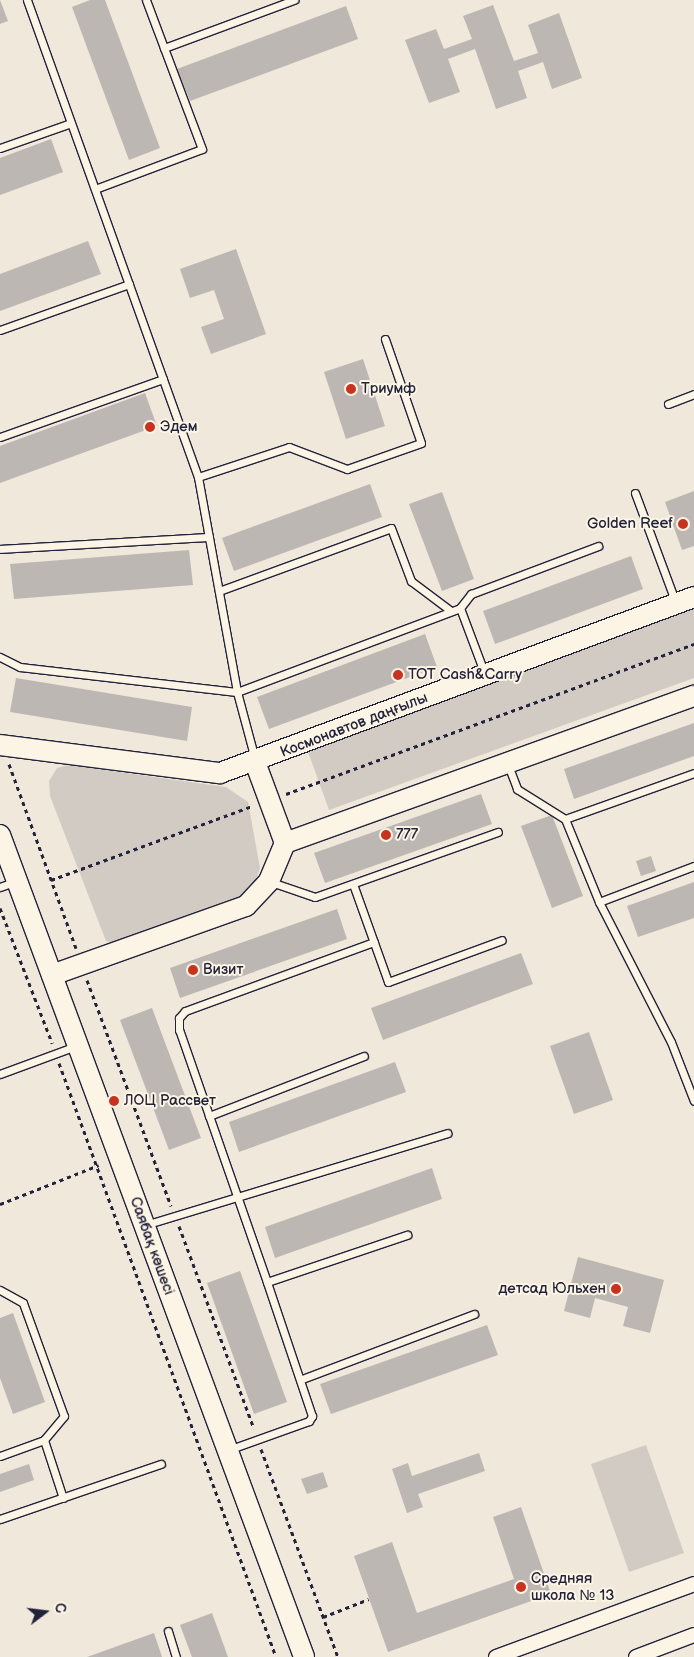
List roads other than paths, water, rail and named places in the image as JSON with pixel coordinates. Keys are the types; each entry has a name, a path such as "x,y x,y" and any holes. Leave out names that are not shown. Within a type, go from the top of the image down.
{"street":[{"name":"Космонавтов даңғылы","path":"1,745 220,773 255,762 685,600"},
{"path":"285,843 694,696"},
{"path":"52,975 246,906 269,881 285,843 255,762"},
{"name":"Саябақ көшесі","path":"0,835 9,884 52,975 304,1657"},
{"path":"496,1657 694,1584"},
{"path":"636,1657 694,1635"}],"lane":[{"path":"27,0 198,477 237,692 255,762"},
{"path":"95,189 202,149 146,0"},
{"path":"164,48 294,0"},
{"path":"0,148 71,123"},
{"path":"0,330 129,284"},
{"path":"198,477 289,447 347,469 421,443 385,339"},
{"path":"0,437 163,378"},
{"path":"668,404 694,394"},
{"path":"636,493 685,600"},
{"path":"219,591 391,528 411,581 451,611"},
{"path":"0,549 209,537"},
{"path":"0,657 20,667 237,692 460,608 471,594 598,546"},
{"path":"460,608 485,675"},
{"path":"508,763 517,789 565,819 599,902 671,1042 694,1101"},
{"path":"565,819 694,773"},
{"path":"269,881 315,897 498,832"},
{"path":"599,902 694,866"},
{"path":"353,884 388,982 502,940"},
{"path":"228,1451 309,1421 312,1416 302,1379 179,1030 179,1018 185,1011 374,942"},
{"path":"0,1074 78,1045"},
{"path":"209,1116 364,1056"},
{"path":"144,1225 237,1199 447,1133"},
{"path":"267,1282 407,1235"},
{"path":"0,1290 23,1303 64,1416 44,1440 0,1456"},
{"path":"302,1379 474,1314"},
{"path":"44,1440 63,1498"},
{"path":"0,1519 161,1464"},
{"path":"168,1632 176,1657"}],"place":[{"name":"Триумф","path":"351,389"},
{"name":"Эдем","path":"150,427"},
{"name":"Golden Reef","path":"683,524"},
{"name":"TOT Cash&Carry","path":"398,675"},
{"name":"777","path":"386,835"},
{"name":"Визит","path":"193,970"},
{"name":"ЛОЦ Рассвет","path":"114,1101"},
{"name":"детсад Юльхен","path":"616,1289"},
{"name":"Средняя школа № 13","path":"521,1587"}]}
